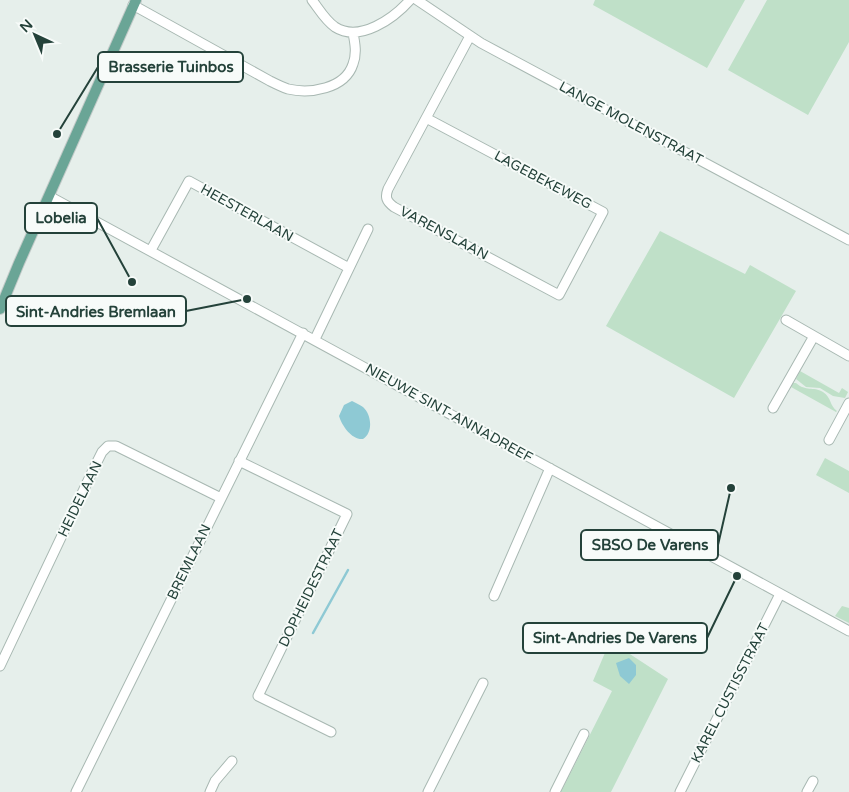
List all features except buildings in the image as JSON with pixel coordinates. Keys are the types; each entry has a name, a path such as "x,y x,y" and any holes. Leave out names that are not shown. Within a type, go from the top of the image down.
{"main road":[{"path":"0,310 135,2"}],"street":[{"path":"312,0 333,26 353,33 368,29 391,18 410,0"},
{"name":"LANGE MOLENSTRAAT","path":"417,0 470,36 849,240"},
{"path":"135,2 270,81 294,90 325,88 338,83 347,76 355,57 353,33"},
{"name":"VARENSLAAN","path":"470,36 388,189 386,194 387,201 394,207 559,295"},
{"name":"LAGEBEKEWEG","path":"426,118 603,212 559,295"},
{"name":"HEESTERLAAN","path":"151,250 189,181 349,268"},
{"name":"NIEUWE SINT-ANNADREEF","path":"49,196 315,339 849,632"},
{"path":"315,339 368,229"},
{"path":"786,320 849,356"},
{"name":"BREMLAAN","path":"76,792 303,333"},
{"path":"773,408 814,336"},
{"path":"829,440 849,403"},
{"name":"HEIDELAAN","path":"0,666 94,468 102,452 108,446 116,446 221,498"},
{"name":"DOPHEIDESTRAAT","path":"239,461 347,514 258,696 332,732"},
{"path":"494,596 550,468"},
{"name":"KAREL CUSTISSTRAAT","path":"680,792 780,594"},
{"path":"428,792 483,683"},
{"path":"555,792 584,734"},
{"path":"210,792 215,780 232,761"},
{"path":"807,792 813,780"}],"green space":[{"path":"595,0 745,0 707,68 593,5"},
{"path":"767,0 849,0 849,42 808,115 728,70"},
{"path":"660,231 745,274 750,265 796,291 734,398 606,326"},
{"path":"800,371 839,393 842,388 848,392 845,398 833,396 820,388 806,387 796,379"},
{"path":"793,383 823,392 837,411 791,387"},
{"path":"825,458 849,471 849,493 816,475"},
{"path":"842,606 849,608 849,623 835,616"},
{"path":"610,641 668,679 611,792 561,792 612,691 593,681"}],"water":[{"path":"352,401 366,410 370,419 370,428 363,439 351,435 342,424 339,416 344,405"},
{"path":"629,658 636,665 636,675 629,684 620,676 616,663"}],"waterway":[{"path":"313,633 348,570"}],"place":[{"name":"Brasserie Tuinbos","path":"57,134"},
{"name":"Lobelia","path":"132,282"},
{"name":"Sint-Andries Bremlaan","path":"247,299"},
{"name":"SBSO De Varens","path":"731,488"},
{"name":"Sint-Andries De Varens","path":"737,576"}]}
